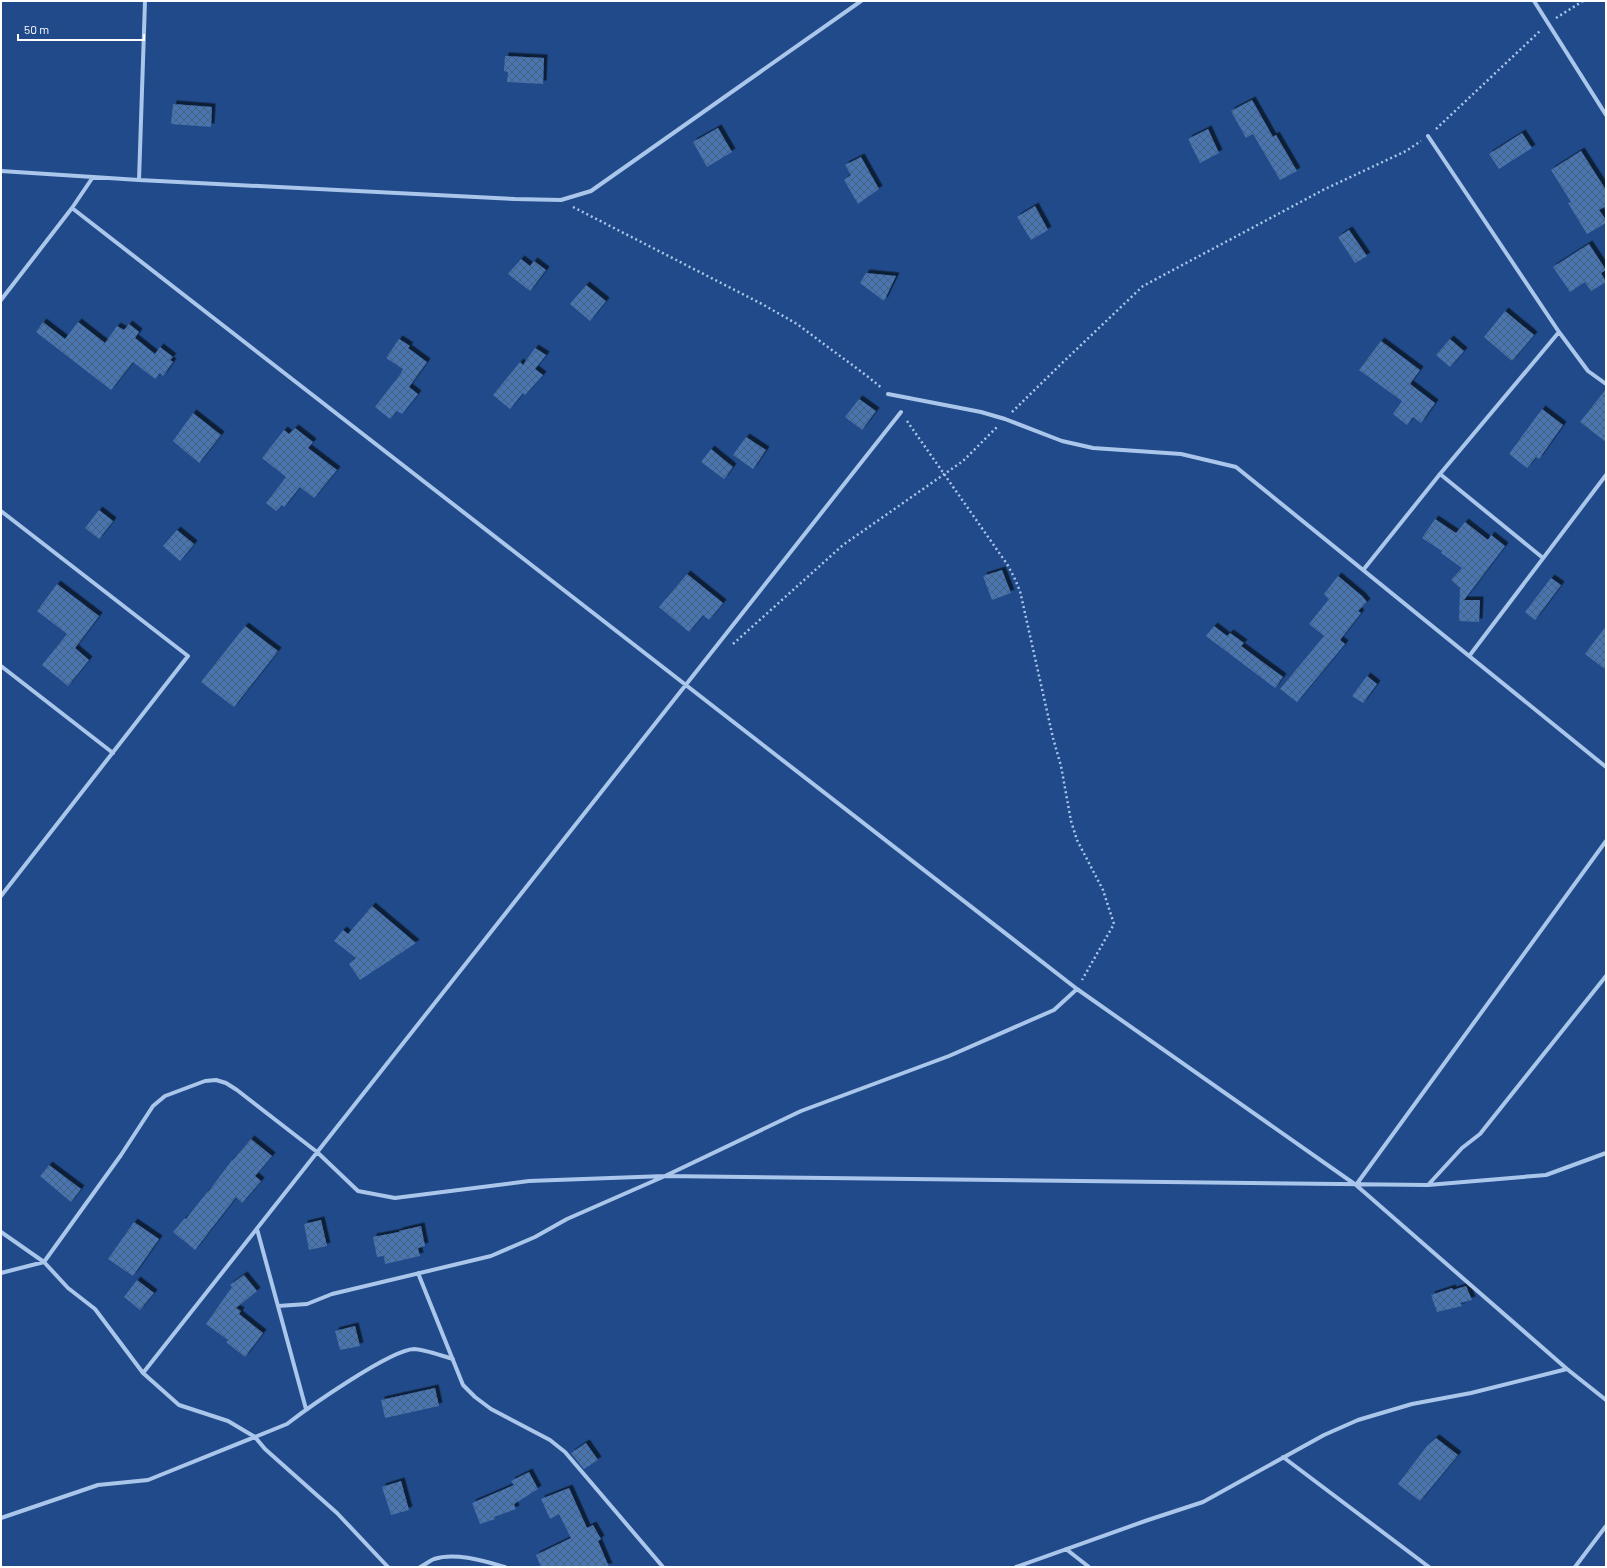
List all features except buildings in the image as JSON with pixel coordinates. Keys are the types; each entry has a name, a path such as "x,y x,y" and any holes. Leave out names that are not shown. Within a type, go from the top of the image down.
{"street":[{"path":"139,180 145,1"},
{"path":"1,171 139,180 515,200 560,200 591,191 861,1"},
{"path":"1534,1 1606,115"},
{"path":"1428,136 1559,332 1588,371 1606,384"},
{"path":"1,300 72,208 93,177"},
{"path":"72,208 1077,989 1356,1186 1567,1369 1606,1400"},
{"path":"1364,569 1440,474 1559,332"},
{"path":"888,394 981,412 1005,419 1070,443 1093,448 1181,454 1236,467 1364,569 1606,767"},
{"path":"143,1373 901,412"},
{"path":"1440,474 1543,558"},
{"path":"1470,655 1606,475"},
{"path":"1,512 188,656 1,896"},
{"path":"1,666 113,753"},
{"path":"1356,1186 1606,841"},
{"path":"1428,1185 1462,1148 1480,1134 1606,976"},
{"path":"278,1306 307,1304 332,1294 491,1256 535,1237 567,1219 665,1176 801,1111 949,1056 1054,1010 1077,989"},
{"path":"1,1273 44,1262 121,1155 153,1106 165,1096 205,1081 216,1080 226,1083 237,1090 317,1152 358,1191 395,1198 529,1181 665,1176 1356,1186 1428,1185 1546,1175 1606,1153"},
{"path":"257,1229 306,1409"},
{"path":"1,1232 44,1262 68,1288 95,1310 143,1373 179,1405 228,1421 254,1437 265,1449 337,1513 388,1567"},
{"path":"418,1273 452,1359 464,1385 475,1397 491,1409 550,1440 565,1452 663,1567"},
{"path":"1,1518 98,1486 148,1480 288,1424 306,1409 386,1358 413,1349 452,1359"},
{"path":"1016,1567 1203,1502 1238,1484 1324,1435 1358,1420 1412,1404 1471,1393 1567,1369"},
{"path":"1283,1457 1429,1567"},
{"path":"1575,1567 1606,1526"},
{"path":"1066,1549 1089,1567"},
{"path":"420,1567 434,1559 455,1557 481,1560 505,1567"}],"path":[{"path":"727,649 843,546 963,461 1060,364 1143,286 1325,189 1406,151 1428,136 1548,23 1583,1"},
{"path":"560,200 762,304 797,324 867,376 888,394"},
{"path":"901,412 1014,577 1020,591 1053,738 1062,766 1071,821 1077,840 1103,890 1114,924 1077,989"}]}
